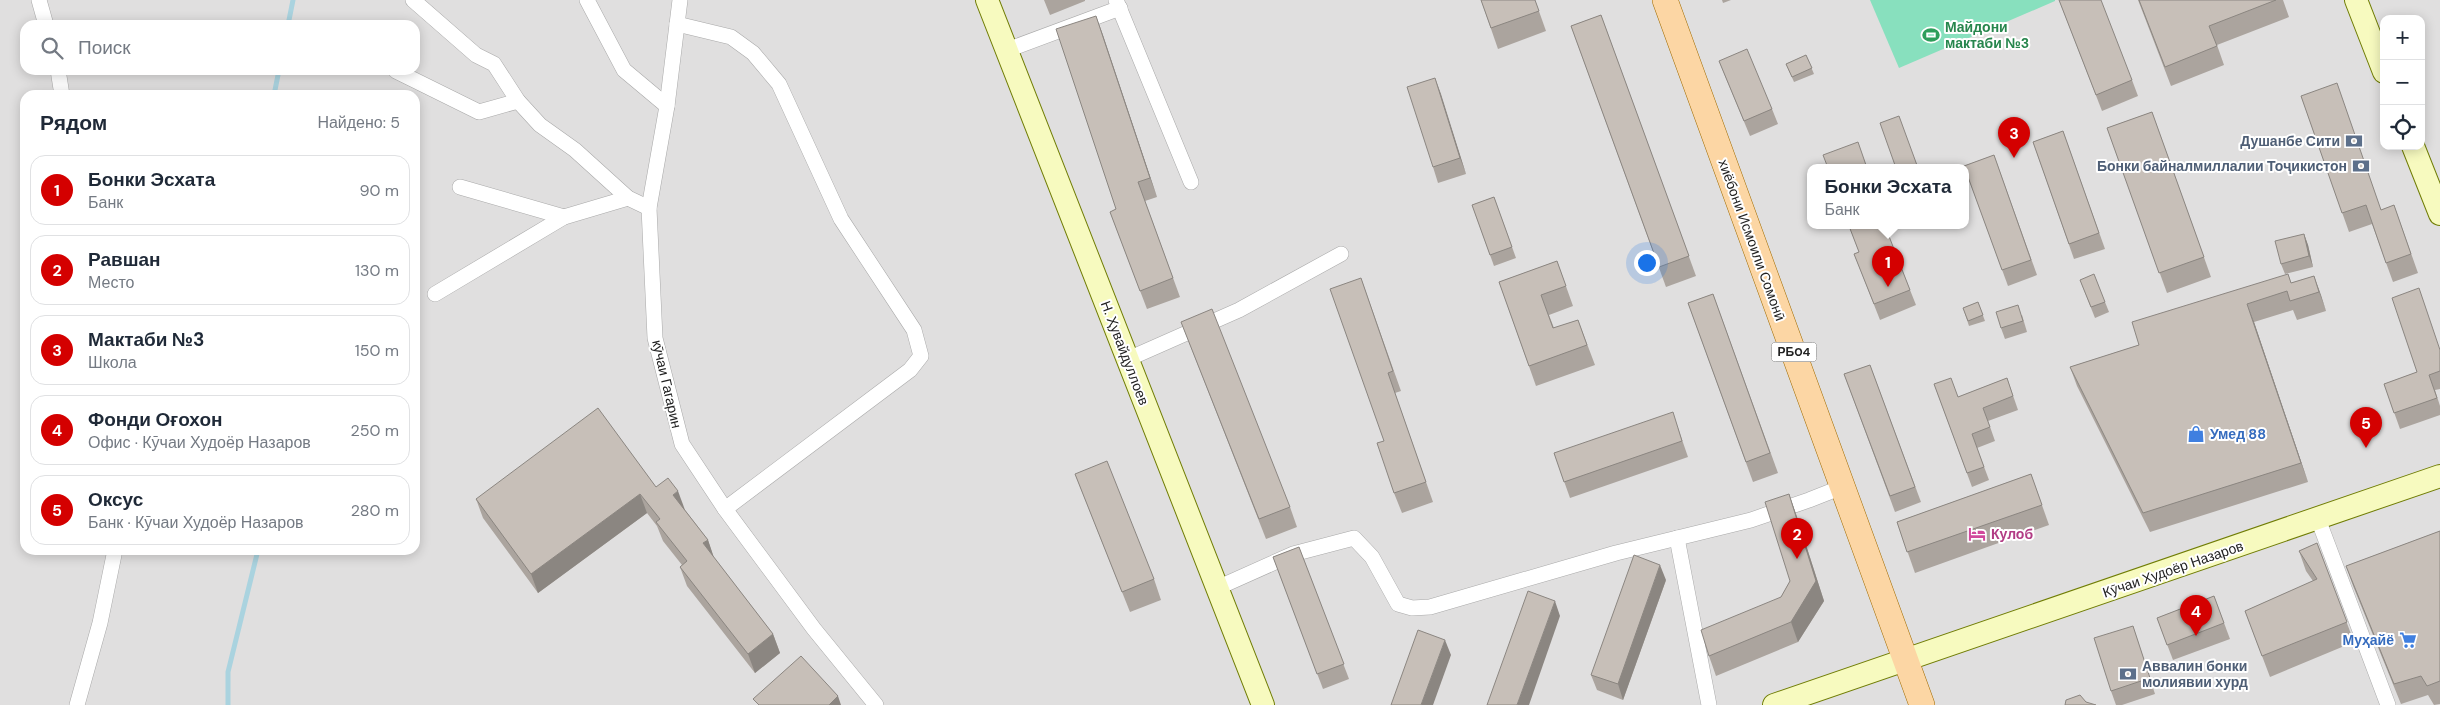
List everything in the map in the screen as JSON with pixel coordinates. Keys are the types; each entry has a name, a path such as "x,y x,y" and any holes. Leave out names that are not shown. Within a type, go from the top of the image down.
{"main road":[{"name":"хиёбони Исмоили Сомонӣ","path":"1665,0 1922,705"}],"street":[{"path":"39,0 45,20"},
{"path":"413,0 476,55 494,64 518,101 540,125 575,150 628,198 649,208"},
{"path":"587,0 624,70 667,106"},
{"name":"кӯчаи Гагарин","path":"680,0 667,106 649,208 656,338 682,444 725,509 814,629 876,705"},
{"name":"Н. Ҳувайдуллоев","path":"987,0 1262,705"},
{"path":"2356,0 2380,62"},
{"path":"1007,50 1118,4 1192,182"},
{"path":"676,24 730,37 753,53 779,84 841,219 914,330 921,356 910,370 725,509"},
{"path":"59,75 61,90"},
{"path":"404,75 479,112 518,101"},
{"path":"2415,150 2440,214"},
{"path":"460,187 564,217"},
{"path":"435,294 564,217 628,198"},
{"path":"1128,359 1239,310 1341,254"},
{"name":"Кӯчаи Худоёр Назаров","path":"1774,705 2440,476"},
{"path":"1217,588 1293,554 1354,538 1372,557 1398,604 1412,608 1430,607 1616,552 1751,520 1810,500 1842,486"},
{"path":"2318,518 2388,705"},
{"path":"1677,538 1709,705"},
{"path":"77,705 100,623 114,555"}],"shaded area":[{"path":"0,0 2440,0 2440,705 0,705"}],"green space":[{"name":"Майдони мактаби №3","path":"1870,0 2055,0 2055,1 1899,68"}],"building":[{"path":"1481,0 1535,0 1539,11 1491,28"},
{"path":"2059,0 2101,0 2132,80 2096,95"},
{"path":"2139,0 2276,0 2209,26 2217,46 2165,67"},
{"path":"1601,15 1689,256 1659,267 1571,26"},
{"path":"1096,16 1150,178 1138,182 1173,278 1140,291 1110,212 1116,209 1056,29"},
{"path":"1747,49 1772,109 1744,121 1719,61"},
{"path":"1806,55 1812,68 1792,77 1786,64"},
{"path":"1435,78 1460,158 1433,167 1407,87"},
{"path":"2337,83 2381,210 2394,205 2411,254 2386,263 2366,205 2342,213 2301,96"},
{"path":"2152,112 2204,257 2159,273 2107,128"},
{"path":"1899,116 1917,164 1895,164 1880,123"},
{"path":"2063,131 2099,233 2069,244 2033,142"},
{"path":"1858,142 1866,164 1826,164 1823,155"},
{"path":"1994,155 2031,260 2002,270 1969,180 1969,164"},
{"path":"1494,197 1512,247 1490,255 1472,205"},
{"path":"1850,229 1886,229 1910,290 1874,304 1854,254 1859,252"},
{"path":"2304,234 2309,256 2281,264 2275,241"},
{"path":"1557,261 1566,286 1541,295 1553,328 1578,320 1587,345 1529,366 1499,282"},
{"path":"2094,274 2105,302 2091,307 2080,280"},
{"name":"Умед 88","path":"2288,274 2291,283 2314,276 2319,292 2290,301 2287,291 2247,304 2301,463 2143,513 2070,367 2139,345 2132,322"},
{"path":"1361,278 1393,371 1388,373 1426,482 1394,493 1377,443 1384,441 1330,289"},
{"path":"2419,288 2440,350 2440,371 2429,375 2437,398 2394,413 2384,384 2417,372 2392,298"},
{"path":"1713,294 1770,453 1746,462 1688,303"},
{"path":"1978,302 1983,315 1968,321 1963,308"},
{"path":"2018,305 2023,321 2001,328 1996,312"},
{"path":"1212,309 1290,507 1259,519 1181,322"},
{"path":"1870,365 1915,487 1890,496 1844,374"},
{"path":"1951,378 1958,397 2007,378 2013,396 1983,408 1990,427 1972,434 1984,467 1967,473 1934,384"},
{"path":"598,408 656,487 668,478 678,491 673,495 708,540 703,543 773,634 748,654 680,567 687,561 656,522 660,519 640,494 531,574 476,499"},
{"path":"1673,412 1682,441 1564,482 1554,453"},
{"path":"1107,461 1154,579 1122,592 1075,474"},
{"path":"2031,474 2042,505 1907,552 1897,522"},
{"path":"1789,494 1816,581 1791,622 1709,656 1701,630 1781,597 1790,581 1765,502"},
{"name":"Муҳайё","path":"2440,531 2440,681 2427,686 2421,676 2394,684 2346,566"},
{"path":"2317,543 2347,622 2262,656 2245,611 2317,579 2299,551"},
{"path":"1299,547 1344,664 1317,674 1273,557"},
{"path":"1634,555 1660,565 1618,684 1591,675"},
{"path":"1528,591 1555,601 1517,705 1487,705"},
{"path":"2214,596 2224,623 2167,645 2157,618"},
{"name":"Аввалин бонки молиявии хурд","path":"2133,626 2150,678 2111,691 2094,638"},
{"path":"1418,630 1445,640 1421,705 1391,705"},
{"path":"801,656 838,696 829,705 759,705 753,699"},
{"path":"2080,695 2086,702 2096,705 2065,705 2066,700"}],"waterway":[{"path":"289,20 293,0"},
{"path":"275,90 278,75"},
{"path":"228,705 228,672 257,555"}],"place":[{"name":"Майдони мактаби №3","path":"1931,35"},
{"name":"Душанбе Сити","path":"2354,141"},
{"name":"Мактаби №3","path":"2014,158"},
{"name":"Бонки байналмиллалии Тоҷикистон","path":"2361,166"},
{"name":"Бонки Эсхата","path":"1888,287"},
{"name":"Умед 88","path":"2196,434"},
{"name":"Оксус","path":"2366,448"},
{"name":"Кулоб","path":"1977,534"},
{"name":"Равшан","path":"1797,559"},
{"name":"Фонди Оғохон","path":"2196,636"},
{"name":"Муҳайё","path":"2408,640"},
{"name":"Аввалин бонки молиявии хурд","path":"2128,674"}]}
